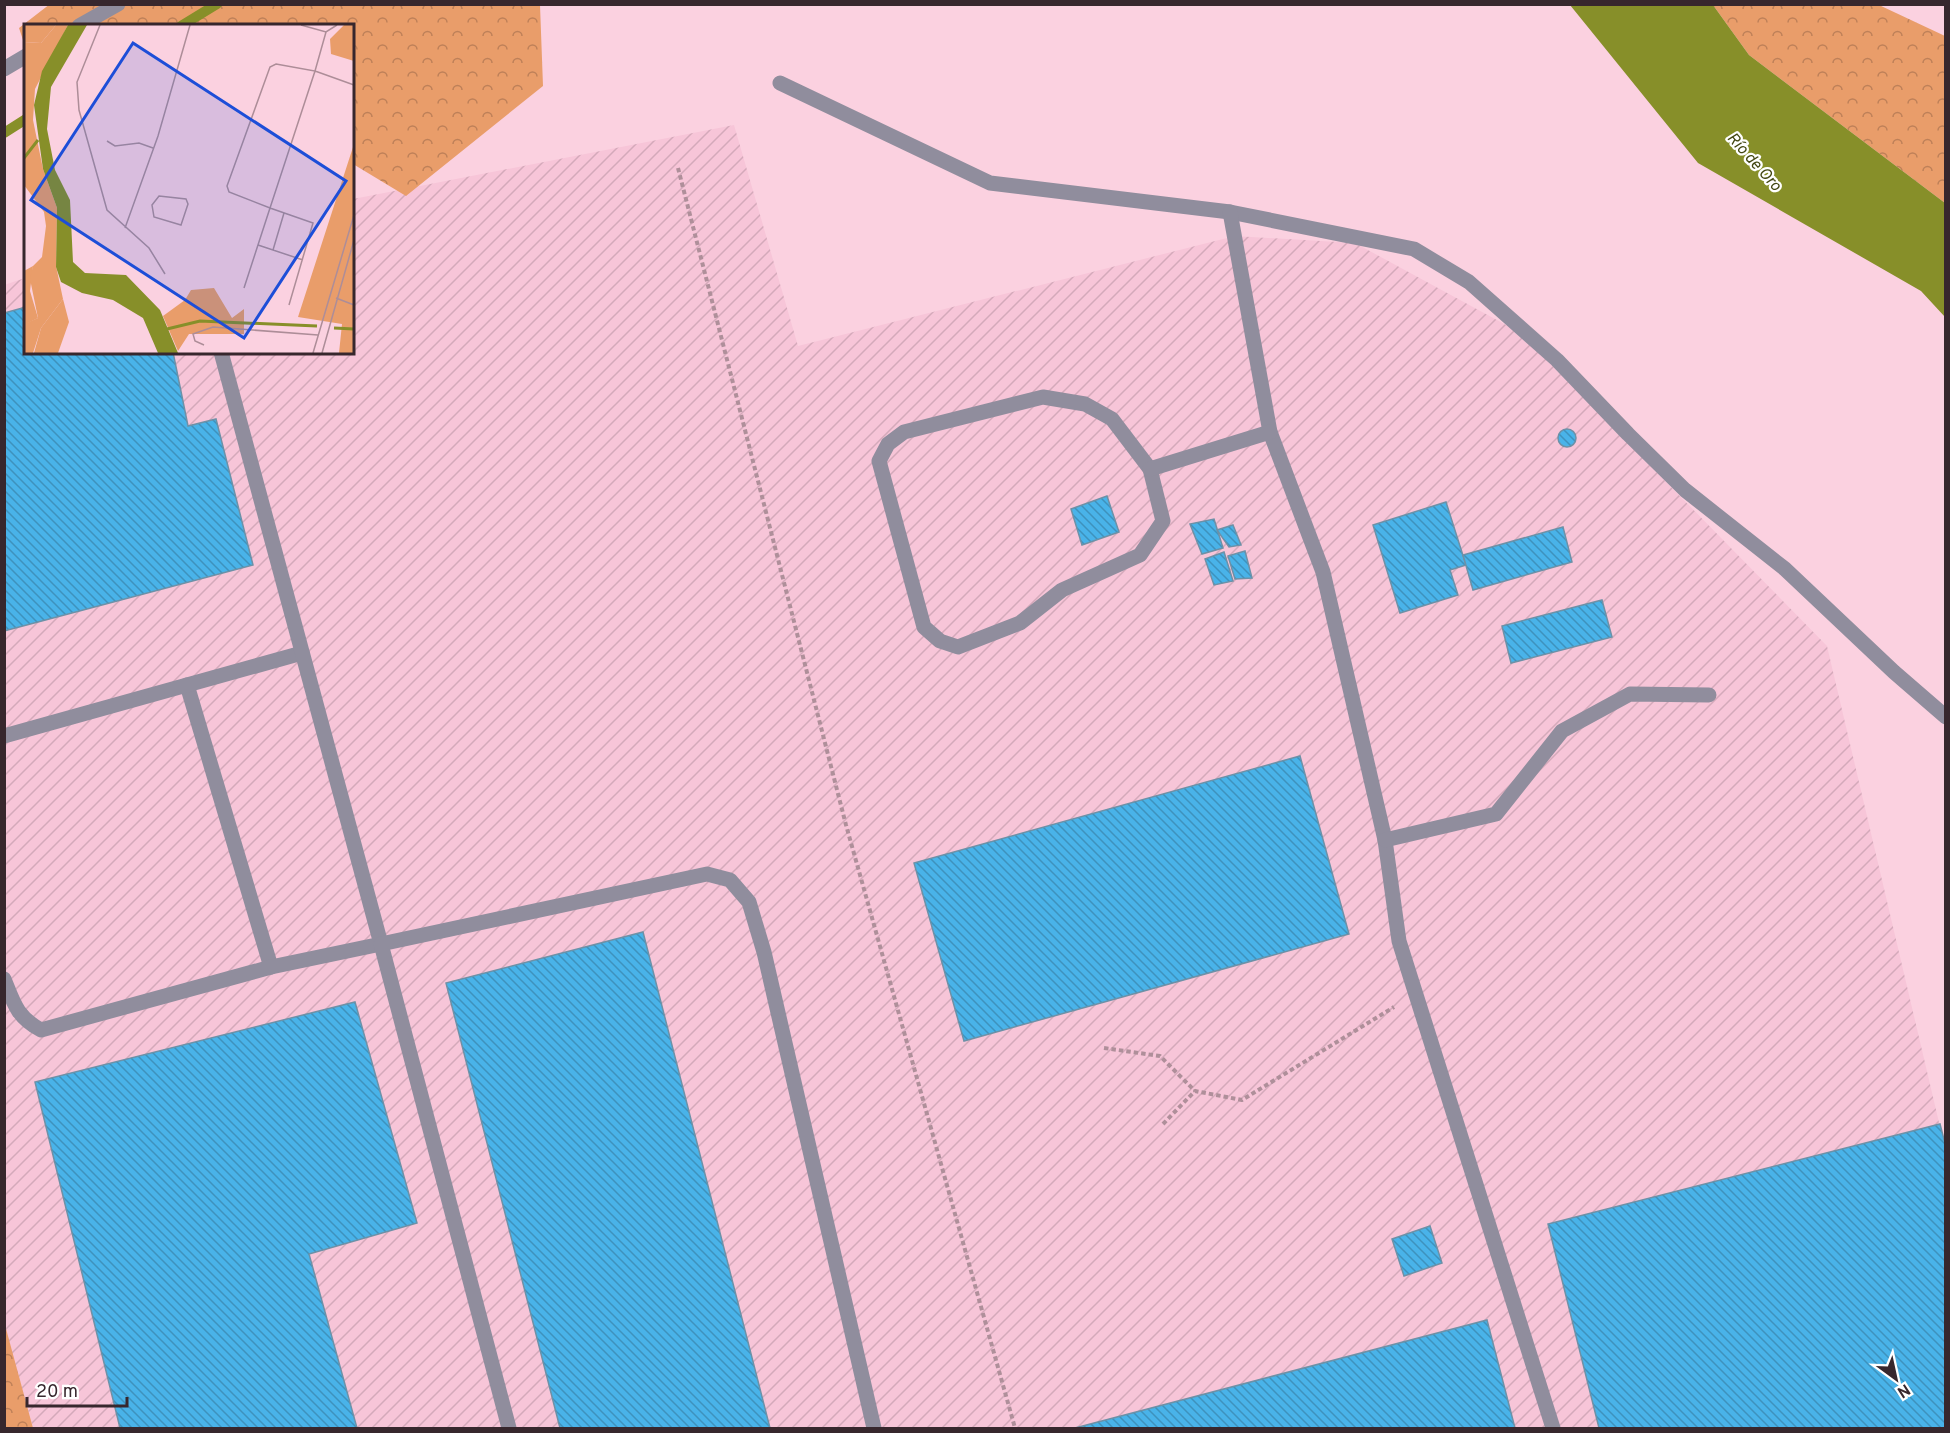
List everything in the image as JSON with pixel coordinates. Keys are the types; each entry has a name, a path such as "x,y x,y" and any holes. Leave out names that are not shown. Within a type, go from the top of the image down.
{"lane":[{"path":"83,24 118,4"},
{"path":"4,69 24,57"},
{"path":"780,83 990,183 1230,212 1414,249 1469,282 1557,360 1685,490 1785,569 1894,672 1946,717"},
{"path":"1230,212 1270,432 1323,572 1385,840 1399,940 1553,1428"},
{"path":"222,354 381,944 508,1428"},
{"path":"1043,398 1085,404 1112,419 1150,469 1163,521 1140,555 1062,590 1020,623 958,648 940,641 924,627 879,461 888,444 904,432 1043,398"},
{"path":"1150,469 1270,432"},
{"path":"4,736 302,654"},
{"path":"187,685 271,967"},
{"path":"1385,840 1496,814 1562,731 1630,694 1709,695"},
{"path":"4,979 16,1011 29,1024 41,1030 271,967 707,874 730,880 749,902 764,952 874,1428"}],"path":[{"path":"678,168 846,825 1014,1428"},
{"path":"1104,1048 1160,1056 1195,1091 1242,1100 1416,994"},
{"path":"1163,1124 1195,1091"}],"shaded area":[{"path":"734,125 798,346 1235,236 1355,243 1519,332 1827,646 1945,1148 1945,1428 33,1428 4,1325 4,285 24,278 24,354 354,354 354,199"}],"green space":[{"path":"50,4 540,5 543,86 406,196 354,165 354,24 24,24"},
{"path":"1713,5 1879,5 1945,36 1945,203 1749,55"},
{"path":"24,24 24,43 19,28"},
{"path":"5,1325 33,1428 5,1428"}],"water":[{"name":"Río de Oro","path":"1570,5 1713,5 1749,55 1945,203 1945,317 1921,291 1698,163"}],"building":[{"path":"24,308 24,354 173,354 188,426 216,419 253,565 4,631 4,313"},
{"path":"1567,429 1575,434 1576,438 1571,446 1567,447 1559,442 1558,438 1563,430"},
{"path":"1107,496 1119,532 1082,545 1071,509"},
{"path":"1446,502 1466,565 1450,570 1458,595 1400,613 1373,525"},
{"path":"1214,519 1223,548 1202,554 1190,524"},
{"path":"1233,525 1241,545 1229,547 1217,530"},
{"path":"1563,527 1572,562 1473,590 1463,555"},
{"path":"1245,551 1252,578 1235,579 1228,556"},
{"path":"1224,552 1233,581 1214,585 1205,559"},
{"path":"1602,600 1612,637 1511,663 1502,626"},
{"path":"1300,756 1349,934 964,1041 914,863"},
{"path":"643,932 770,1428 560,1428 446,983"},
{"path":"355,1002 417,1223 309,1254 357,1428 120,1428 35,1082"},
{"path":"1940,1124 1946,1147 1946,1428 1599,1428 1548,1224"},
{"path":"1430,1226 1442,1263 1404,1276 1392,1239"},
{"path":"1487,1320 1515,1428 1075,1428"}],"waterway":[{"path":"184,24 217,4"},
{"path":"4,133 24,120"}]}
